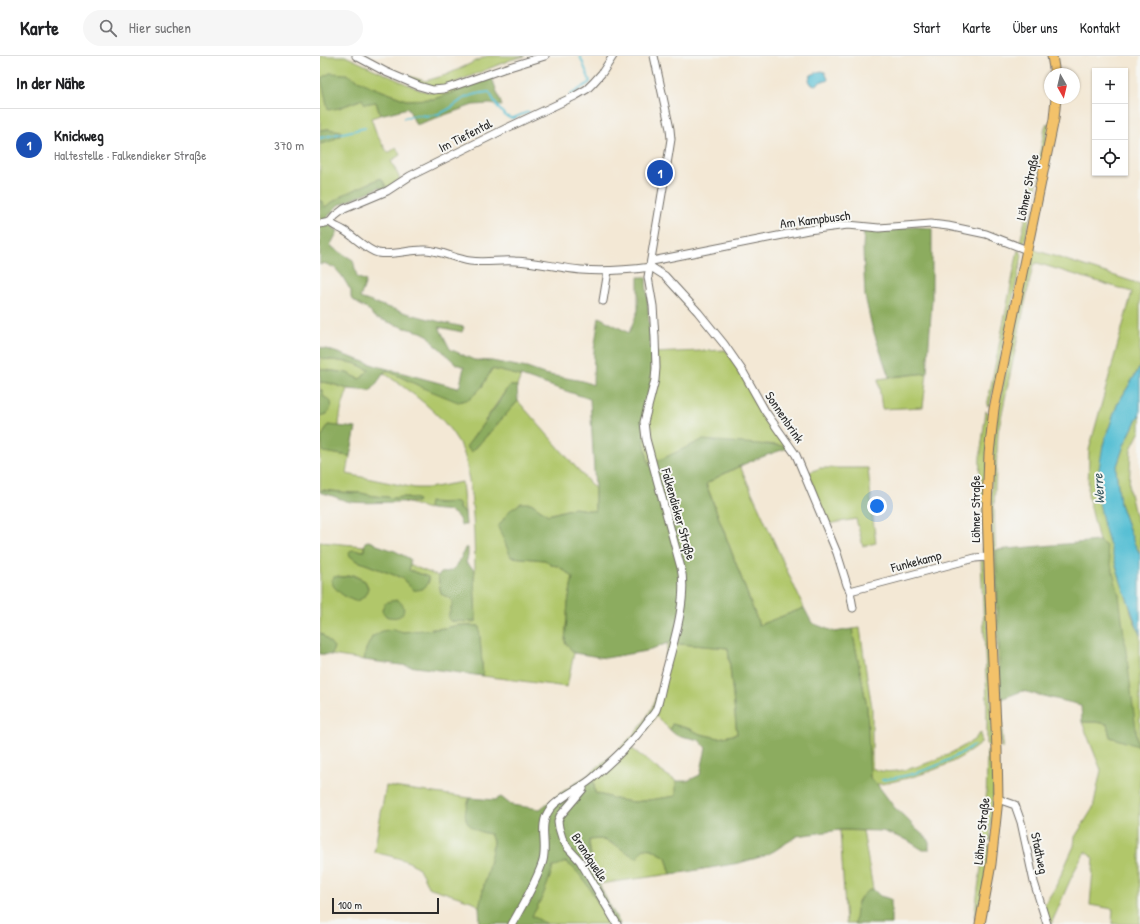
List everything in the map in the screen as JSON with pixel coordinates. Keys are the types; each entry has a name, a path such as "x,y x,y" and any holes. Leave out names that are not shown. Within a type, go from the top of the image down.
{"main road":[{"path":"1052,56 1054,68"},
{"name":"Löhner Straße","path":"980,924 992,857 998,799 988,557 987,508 989,454 996,401 1054,119 1055,104"}],"street":[{"path":"356,56 386,72 419,86 433,90 444,89 545,56"},
{"name":"Im Tiefental","path":"330,222 334,216 344,209 387,191 410,176 587,89 602,73 613,56"},
{"name":"Falkendieker Straße","path":"512,924 520,911 543,863 545,844 543,830 544,820 550,808 563,798 587,784 629,744 656,710 675,637 683,596 684,578 682,568 653,465 644,422 655,380 656,368 654,322 648,277 671,139 654,56"},
{"path":"320,224 330,222"},
{"name":"Am Kampbusch","path":"330,222 332,225 355,238 368,249 377,253 387,254 427,250 478,262 515,261 579,270 608,271 651,264 808,230 848,225 879,228 922,224 948,226 986,234 1027,250"},
{"name":"Sonnenbrink","path":"651,264 665,276 698,312 724,344 742,370 765,411 796,455 850,591 853,608"},
{"path":"603,301 608,271"},
{"name":"Funkekamp","path":"850,591 975,558 988,557"},
{"name":"Brandquelle","path":"587,784 560,816 558,821 559,828 562,838 587,873 617,924"},
{"name":"Stadtweg","path":"998,799 1015,805 1022,822 1034,882 1047,924"}],"green space":[{"path":"320,56 345,56 420,90 430,92 491,75 469,87 434,99 406,100 372,87 346,74 339,108 363,99 376,102 380,115 371,118 377,135 388,153 396,147 400,155 391,161 400,179 387,188 381,178 345,194 325,207 320,199 320,144 341,135 341,131 328,129 320,130"},
{"path":"487,56 525,56 510,60 444,87 432,87 409,80 409,76 425,81 446,75"},
{"path":"330,73 346,74 372,87 406,100 434,99 469,87 491,75 502,106 490,104 473,105 416,125 408,108 380,115 376,102 365,104 362,99 339,108 328,110 321,78"},
{"path":"1047,123 1049,125 1025,241 1020,243 1045,128"},
{"path":"328,129 341,131 341,135 329,142 320,144 320,130"},
{"path":"381,178 387,188 382,191 380,187 337,206 326,219 328,224 338,231 330,246 353,260 357,277 366,281 360,298 386,307 464,327 462,332 439,327 450,349 474,360 492,361 527,368 544,374 583,381 593,385 594,350 599,317 629,333 638,310 638,277 646,277 652,367 644,440 649,465 702,440 786,446 788,448 746,463 706,484 759,625 804,608 812,623 835,632 852,629 867,707 870,778 877,784 894,807 929,840 929,850 923,850 907,840 882,831 840,830 797,836 764,856 739,863 671,874 666,857 652,849 644,848 637,858 614,844 604,840 589,840 592,863 599,884 620,924 609,924 586,882 566,862 553,867 539,904 532,916 547,924 480,924 479,907 493,841 490,834 476,830 468,823 465,812 470,798 495,800 501,797 511,805 540,809 588,775 594,782 595,793 619,800 635,802 676,796 676,781 687,781 700,775 706,748 699,740 676,735 670,730 672,724 690,729 700,734 719,738 737,734 728,648 668,643 646,651 606,658 574,653 565,642 568,603 573,577 558,566 551,565 545,560 511,557 498,527 509,511 521,503 531,503 548,515 574,508 595,511 590,399 521,376 492,369 482,387 470,399 458,402 386,370 371,391 348,389 329,383 320,382 320,369 347,373 360,379 369,370 354,363 320,357 320,347 377,366 458,388 460,385 464,367 456,364 435,346 429,336 374,317 369,310 351,298 351,291 335,268 324,263 320,265 320,199 325,207 345,194"},
{"path":"916,227 932,228 932,299 927,373 889,377 872,327 865,296 863,249 864,229"},
{"path":"1031,249 1140,284 1140,367 1117,405 1103,445 1131,613 1140,635 1140,924 1112,924 1113,909 1090,905 1094,858 1085,852 1071,877 1052,924 1049,924 1044,905 1055,888 1074,846 1075,837 1093,808 1101,770 1082,722 1107,724 1110,737 1138,745 1106,546 1099,541 1088,495 1089,450 1132,292 1037,263 1033,265 998,432 994,507 1003,748 1001,748 991,508 993,441"},
{"path":"1018,250 1021,252 1022,256 990,405 987,406"},
{"path":"726,350 786,446 766,444 649,465 644,440 652,367 651,353"},
{"path":"320,357 354,363 370,370 360,379 347,373 320,369"},
{"path":"492,369 521,376 517,386 510,386 506,390 467,447 472,452 518,401 595,489 595,511 574,508 548,515 531,503 511,557 545,560 551,565 558,566 573,577 568,603 565,642 574,653 567,687 483,676 479,626 459,625 445,628 403,632 393,629 366,649 364,660 331,655 334,647 320,632 320,542 364,546 364,551 359,550 355,560 402,578 409,586 427,585 429,581 428,577 409,570 410,565 438,576 441,594 450,599 453,604 449,614 450,621 476,622 473,510 467,467 463,451 452,432 426,404 384,373 386,370 426,389 482,387","holes":["353,575 365,581 368,587 365,596 355,601 343,595 332,583 337,576 344,577"]},
{"path":"927,373 923,407 882,409 878,379"},
{"path":"320,382 329,383 348,389 343,403 339,427 328,425 324,452 350,456 347,474 415,488 429,488 462,482 465,512 459,509 459,504 432,502 428,506 429,509 404,502 417,502 417,499 404,497 392,498 361,493 323,490 320,492 320,416 327,414 322,390 320,390"},
{"path":"510,386 517,386 518,401 472,452 466,447"},
{"path":"320,390 322,390 324,397 330,400 332,404 327,414 320,416"},
{"path":"986,411 990,414 983,552 982,502 979,488 980,457"},
{"path":"1139,415 1140,431 1131,449 1129,489 1135,515 1140,528 1140,554 1134,543 1120,504 1116,469 1124,445"},
{"path":"328,425 356,428 350,456 323,452 321,438"},
{"path":"740,466 804,608 759,625 706,483"},
{"path":"820,468 868,468 876,543 863,546 856,519 828,524 808,473"},
{"path":"321,490 361,493 392,498 404,497 417,499 418,501 368,503 351,502 321,493"},
{"path":"429,502 454,502 459,504 459,509 465,512 466,525 461,525 456,516 449,511 430,509 428,507"},
{"path":"368,541 395,551 410,559 409,570 428,577 427,585 422,589 413,590 402,578 355,560 350,556 349,553 352,550 364,551 365,542"},
{"path":"1099,541 1106,546 1119,595 1138,746 1110,737 1107,724 1082,722 1081,705 1022,691 1001,699 996,550"},
{"path":"467,547 468,556 466,563 475,570 476,622 450,621 448,618 452,601 447,596 441,594 438,576 440,573 450,571 457,565 465,548"},
{"path":"981,560 985,563 993,745 991,747 987,745 987,699"},
{"path":"352,575 365,581 368,588 364,597 360,600 355,601 348,598 340,593 332,584 332,578"},
{"path":"398,600 403,607 404,611 402,614 396,617 386,616 382,611 385,603"},
{"path":"459,625 479,626 483,676 364,660 366,649 372,637 382,631 393,629 403,632 445,628"},
{"path":"860,628 872,707 872,768 882,771 895,771 923,765 963,747 981,733 981,743 958,759 934,770 882,784 877,784 870,779 867,707 852,629"},
{"path":"320,632 334,647 331,655 320,654"},
{"path":"668,643 728,648 737,734 719,738 700,734 690,729 672,724 670,730 656,716 645,732 630,747 659,770 676,781 677,796 635,802 619,800 595,793 594,782 588,775 628,741 647,717 658,690"},
{"path":"989,750 994,752 994,786 990,840 984,841 987,751"},
{"path":"386,786 470,798 467,804 481,832 490,834 493,841 479,907 474,902 428,887 420,871 413,864 374,852"},
{"path":"840,830 863,831 873,889 870,890 858,902 855,924 846,924"},
{"path":"600,839 616,845 652,849 666,857 671,874 599,884 591,858 589,840"},
{"path":"986,845 990,847 985,884 980,903 974,917 984,846"},
{"path":"566,862 586,882 609,924 547,924 532,916 544,892 553,866"},
{"path":"873,889 880,896 891,899 891,924 855,924 856,908 860,899 868,891"}],"water":[{"path":"821,71 825,72 828,79 827,81 822,81 816,85 811,84 809,80 811,75"},
{"name":"Werre","path":"1140,367 1140,413 1124,445 1116,469 1120,504 1134,543 1140,554 1140,635 1121,582 1104,526 1096,487 1103,445 1117,405"}],"waterway":[{"path":"570,95 590,81 580,56"},
{"path":"404,118 416,115 429,116 438,114 447,110 466,97 489,92 498,107 507,117 513,118 529,112"},
{"path":"320,138 365,128"},
{"path":"882,780 919,772 941,764 974,745"}],"place":[{"name":"Knickweg","path":"660,173"}]}
